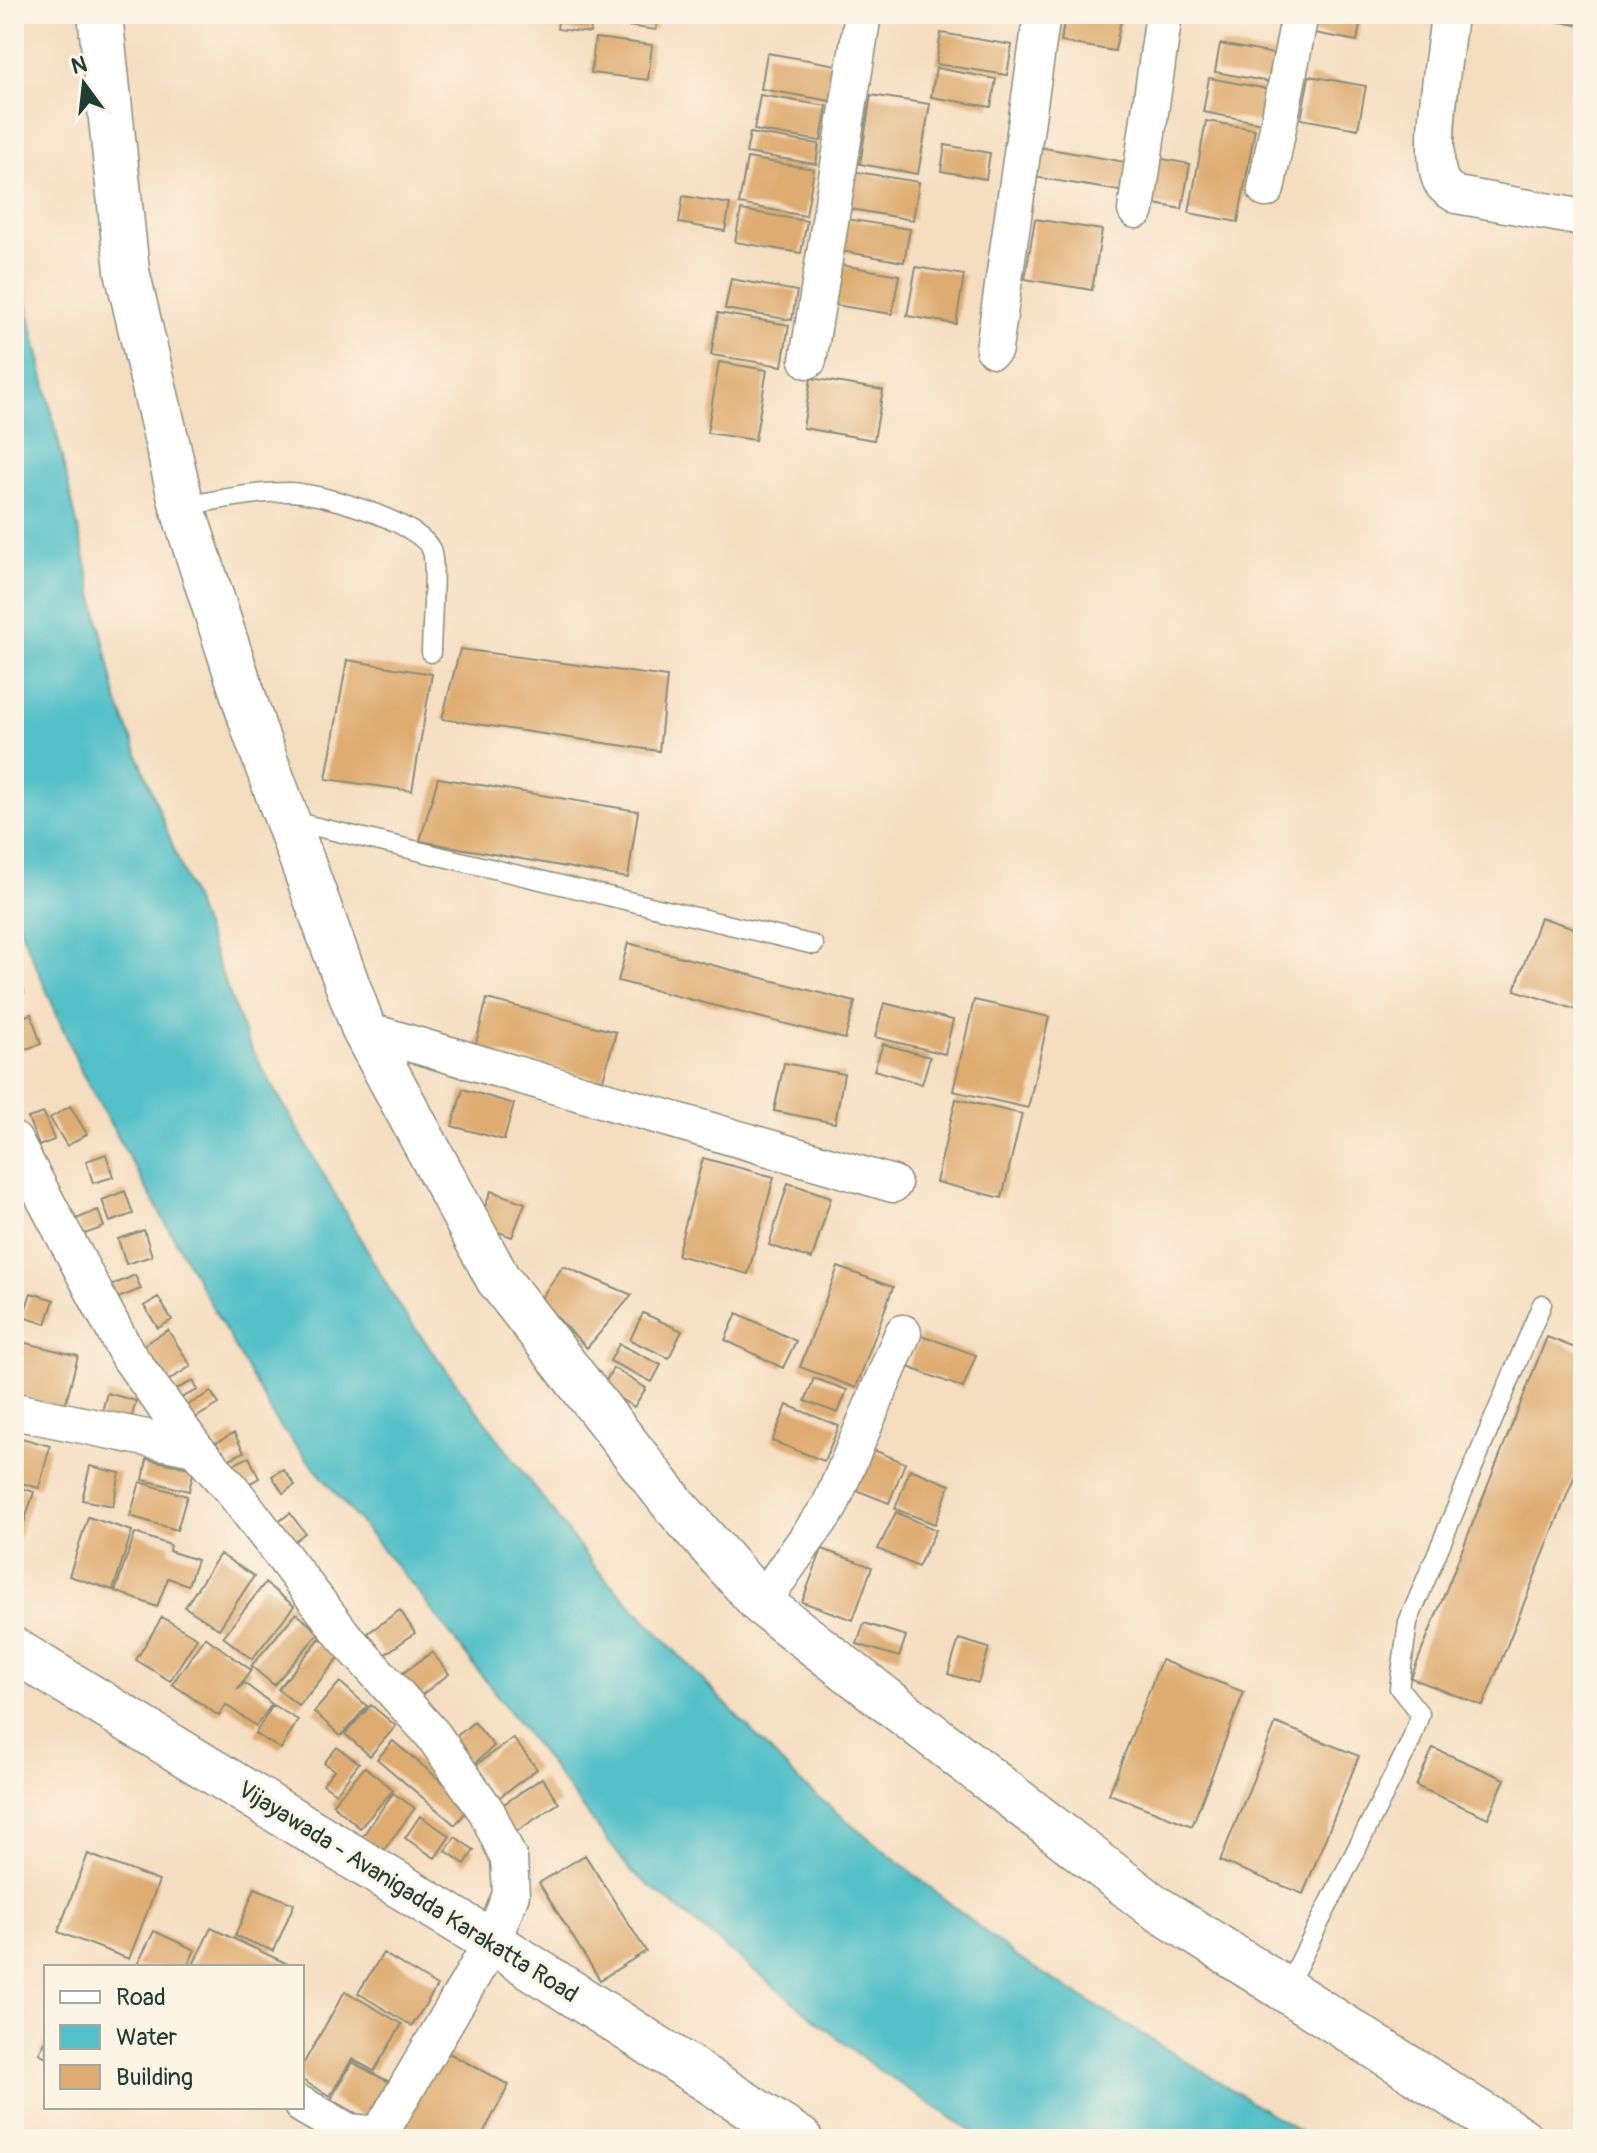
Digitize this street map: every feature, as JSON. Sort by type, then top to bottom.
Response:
[{"type":"street","points":[[100,14],[127,271],[182,506],[255,732],[364,1030],[498,1279],[675,1506],[761,1603],[1152,1905],[1521,2139]]},
{"type":"street","points":[[808,360],[863,14]]},
{"type":"street","points":[[994,349],[1042,14]]},
{"type":"street","points":[[1136,210],[1164,14]]},
{"type":"street","points":[[1266,189],[1300,14]]},
{"type":"street","points":[[1449,14],[1436,141],[1437,165],[1443,184],[1457,195],[1583,218]]},
{"type":"street","points":[[364,1030],[893,1184]]},
{"type":"street","points":[[14,1141],[127,1354],[195,1448],[343,1635],[433,1735],[487,1812],[509,1859],[511,1894],[492,1942],[379,2135],[349,2132],[304,2106]]},
{"type":"street","points":[[761,1603],[830,1506],[903,1333]]},
{"type":"street","points":[[14,1411],[195,1448]]},
{"type":"street","name":"Vijayawada - Avanigadda Karakatta Road","points":[[14,1650],[492,1942],[780,2134]]},
{"type":"lane","points":[[182,506],[271,493],[301,493],[386,518],[419,533],[433,551],[431,653]]},
{"type":"lane","points":[[288,820],[814,945]]},
{"type":"lane","points":[[1286,1989],[1411,1741],[1420,1714],[1399,1688],[1408,1622],[1542,1304]]},
{"type":"water","points":[[14,205],[26,299],[117,700],[248,1043],[400,1308],[592,1564],[803,1785],[1015,1956],[1312,2139],[984,2139],[874,2067],[631,1871],[418,1592],[277,1423],[81,1071],[14,914]]},
{"type":"building","points":[[559,14],[593,14],[590,33],[557,29]]},
{"type":"building","points":[[604,14],[658,14],[656,30],[603,23]]},
{"type":"building","points":[[1065,14],[1122,14],[1115,51],[1061,42]]},
{"type":"building","points":[[1307,14],[1362,14],[1357,41],[1304,31]]},
{"type":"building","points":[[1546,14],[1583,14],[1583,26],[1545,19]]},
{"type":"building","points":[[941,33],[1012,45],[1007,75],[936,64]]},
{"type":"building","points":[[595,38],[652,45],[648,80],[591,73]]},
{"type":"building","points":[[1220,44],[1275,54],[1270,82],[1215,72]]},
{"type":"building","points":[[767,53],[843,66],[837,102],[761,89]]},
{"type":"building","points":[[936,68],[996,79],[991,107],[931,97]]},
{"type":"building","points":[[1309,76],[1366,86],[1358,129],[1301,119]]},
{"type":"building","points":[[1209,78],[1268,89],[1262,123],[1203,112]]},
{"type":"building","points":[[760,95],[827,106],[821,141],[754,130]]},
{"type":"building","points":[[871,95],[930,104],[918,174],[860,164]]},
{"type":"building","points":[[1206,121],[1255,129],[1238,222],[1189,213]]},
{"type":"building","points":[[750,133],[819,144],[816,164],[746,153]]},
{"type":"building","points":[[945,145],[990,153],[986,179],[941,171]]},
{"type":"building","points":[[1033,146],[1131,163],[1126,192],[1028,176]]},
{"type":"building","points":[[1152,157],[1190,164],[1182,209],[1144,202]]},
{"type":"building","points":[[747,158],[814,169],[806,216],[739,204]]},
{"type":"building","points":[[851,171],[919,182],[913,220],[845,208]]},
{"type":"building","points":[[683,196],[730,204],[725,231],[679,223]]},
{"type":"building","points":[[741,210],[807,221],[801,253],[735,242]]},
{"type":"building","points":[[840,218],[910,229],[904,262],[835,250]]},
{"type":"building","points":[[1035,219],[1102,230],[1092,290],[1025,279]]},
{"type":"building","points":[[835,264],[899,275],[892,314],[828,304]]},
{"type":"building","points":[[916,267],[964,275],[956,324],[907,316]]},
{"type":"building","points":[[731,279],[797,291],[792,320],[725,309]]},
{"type":"building","points":[[718,313],[789,325],[782,366],[711,355]]},
{"type":"building","points":[[719,362],[767,370],[755,440],[707,433]]},
{"type":"building","points":[[811,378],[883,390],[874,440],[803,428]]},
{"type":"building","points":[[460,649],[667,677],[659,751],[442,719]]},
{"type":"building","points":[[347,660],[432,674],[412,791],[326,779]]},
{"type":"building","points":[[438,778],[638,811],[628,878],[420,841]]},
{"type":"building","points":[[1540,917],[1583,931],[1583,1012],[1515,990]]},
{"type":"building","points":[[628,943],[855,1002],[845,1039],[618,981]]},
{"type":"building","points":[[18,970],[24,992],[14,995],[14,972]]},
{"type":"building","points":[[487,999],[616,1032],[603,1080],[475,1047]]},
{"type":"building","points":[[974,1000],[1049,1017],[1028,1108],[953,1091]]},
{"type":"building","points":[[884,1003],[953,1020],[945,1054],[875,1037]]},
{"type":"building","points":[[31,1014],[41,1044],[14,1053],[14,1020]]},
{"type":"building","points":[[883,1044],[930,1057],[922,1084],[874,1070]]},
{"type":"building","points":[[784,1063],[844,1074],[835,1123],[774,1111]]},
{"type":"building","points":[[463,1089],[514,1104],[504,1140],[452,1126]]},
{"type":"building","points":[[956,1099],[1022,1114],[1002,1198],[936,1182]]},
{"type":"building","points":[[70,1106],[87,1134],[67,1146],[50,1118]]},
{"type":"building","points":[[44,1113],[54,1140],[39,1146],[28,1118]]},
{"type":"building","points":[[106,1154],[113,1177],[93,1183],[86,1161]]},
{"type":"building","points":[[703,1158],[774,1177],[748,1274],[677,1255]]},
{"type":"building","points":[[788,1183],[831,1197],[812,1259],[769,1245]]},
{"type":"building","points":[[125,1191],[133,1214],[110,1222],[102,1200]]},
{"type":"building","points":[[491,1191],[525,1203],[512,1237],[478,1225]]},
{"type":"building","points":[[14,1193],[24,1196],[15,1227],[14,1227]]},
{"type":"building","points":[[98,1210],[104,1227],[82,1235],[76,1219]]},
{"type":"building","points":[[144,1230],[152,1256],[126,1264],[118,1239]]},
{"type":"building","points":[[563,1266],[632,1295],[587,1348],[540,1300]]},
{"type":"building","points":[[838,1267],[893,1287],[856,1388],[800,1367]]},
{"type":"building","points":[[135,1275],[141,1289],[113,1300],[108,1287]]},
{"type":"building","points":[[31,1293],[54,1300],[46,1324],[23,1317]]},
{"type":"building","points":[[158,1297],[172,1320],[158,1328],[144,1306]]},
{"type":"building","points":[[643,1313],[682,1331],[669,1358],[630,1340]]},
{"type":"building","points":[[737,1313],[796,1341],[783,1368],[725,1340]]},
{"type":"building","points":[[168,1330],[191,1366],[166,1382],[143,1345]]},
{"type":"building","points":[[921,1335],[976,1355],[963,1388],[908,1367]]},
{"type":"building","points":[[1547,1337],[1583,1351],[1583,1455],[1483,1706],[1411,1678]]},
{"type":"building","points":[[14,1340],[78,1356],[64,1409],[14,1396]]},
{"type":"building","points":[[619,1344],[661,1365],[652,1382],[610,1361]]},
{"type":"building","points":[[613,1368],[646,1388],[634,1407],[602,1388]]},
{"type":"building","points":[[814,1378],[847,1390],[838,1413],[805,1401]]},
{"type":"building","points":[[193,1381],[198,1390],[181,1398],[176,1389]]},
{"type":"building","points":[[211,1392],[219,1404],[193,1419],[186,1406]]},
{"type":"building","points":[[107,1393],[136,1401],[129,1427],[100,1419]]},
{"type":"building","points":[[787,1405],[839,1426],[824,1461],[772,1441]]},
{"type":"building","points":[[234,1433],[244,1452],[226,1461],[216,1443]]},
{"type":"building","points":[[14,1436],[50,1446],[39,1488],[14,1481]]},
{"type":"building","points":[[869,1448],[905,1463],[889,1503],[853,1489]]},
{"type":"building","points":[[249,1457],[259,1478],[243,1487],[232,1465]]},
{"type":"building","points":[[147,1459],[194,1469],[189,1491],[143,1480]]},
{"type":"building","points":[[90,1466],[120,1473],[113,1506],[82,1500]]},
{"type":"building","points":[[283,1469],[295,1485],[283,1493],[272,1476]]},
{"type":"building","points":[[910,1469],[950,1485],[935,1524],[895,1509]]},
{"type":"building","points":[[140,1482],[187,1496],[177,1530],[130,1516]]},
{"type":"building","points":[[14,1485],[34,1492],[15,1550],[14,1550]]},
{"type":"building","points":[[896,1512],[936,1530],[918,1567],[878,1549]]},
{"type":"building","points":[[290,1513],[305,1533],[292,1543],[277,1523]]},
{"type":"building","points":[[88,1517],[132,1531],[113,1590],[69,1576]]},
{"type":"building","points":[[135,1533],[170,1545],[169,1551],[197,1560],[188,1585],[168,1578],[157,1607],[115,1591]]},
{"type":"building","points":[[822,1549],[872,1567],[853,1620],[802,1602]]},
{"type":"building","points":[[220,1554],[254,1576],[219,1629],[185,1607]]},
{"type":"building","points":[[265,1583],[294,1606],[252,1659],[223,1637]]},
{"type":"building","points":[[400,1610],[415,1633],[384,1655],[368,1633]]},
{"type":"building","points":[[296,1613],[319,1633],[274,1685],[251,1666]]},
{"type":"building","points":[[162,1617],[197,1638],[170,1681],[136,1660]]},
{"type":"building","points":[[864,1623],[906,1636],[899,1657],[857,1644]]},
{"type":"building","points":[[205,1637],[251,1670],[237,1690],[244,1683],[272,1704],[256,1726],[226,1705],[219,1716],[172,1684]]},
{"type":"building","points":[[320,1638],[341,1655],[299,1706],[278,1689]]},
{"type":"building","points":[[959,1639],[989,1648],[978,1683],[948,1674]]},
{"type":"building","points":[[432,1652],[449,1674],[416,1699],[399,1676]]},
{"type":"building","points":[[1161,1660],[1244,1692],[1192,1826],[1109,1794]]},
{"type":"building","points":[[340,1682],[367,1706],[341,1736],[314,1712]]},
{"type":"building","points":[[273,1705],[298,1720],[281,1749],[255,1734]]},
{"type":"building","points":[[371,1705],[396,1726],[370,1756],[345,1734]]},
{"type":"building","points":[[474,1722],[494,1746],[472,1766],[451,1741]]},
{"type":"building","points":[[1276,1723],[1359,1756],[1303,1894],[1220,1861]]},
{"type":"building","points":[[513,1738],[537,1769],[497,1799],[473,1767]]},
{"type":"building","points":[[393,1741],[471,1806],[455,1825],[377,1759]]},
{"type":"building","points":[[337,1747],[359,1763],[336,1793],[323,1784],[334,1770],[324,1763]]},
{"type":"building","points":[[1433,1748],[1505,1779],[1488,1818],[1416,1786]]},
{"type":"building","points":[[365,1767],[393,1790],[360,1828],[332,1804]]},
{"type":"building","points":[[542,1778],[559,1803],[511,1835],[495,1810]]},
{"type":"building","points":[[393,1793],[415,1808],[383,1851],[362,1837]]},
{"type":"building","points":[[420,1816],[450,1836],[435,1858],[405,1838]]},
{"type":"building","points":[[455,1837],[474,1850],[465,1864],[446,1851]]},
{"type":"building","points":[[88,1854],[159,1881],[129,1959],[58,1932]]},
{"type":"building","points":[[585,1855],[646,1951],[600,1980],[539,1883]]},
{"type":"building","points":[[255,1888],[294,1904],[274,1951],[235,1936]]},
{"type":"building","points":[[211,1928],[290,1965],[193,1965]]},
{"type":"building","points":[[154,1931],[195,1950],[188,1965],[137,1965]]},
{"type":"building","points":[[383,1953],[437,1986],[412,2026],[358,1993]]},
{"type":"building","points":[[345,1991],[402,2024],[374,2071],[352,2059],[330,2096],[304,2081],[304,2063]]},
{"type":"building","points":[[443,2050],[509,2085],[480,2139],[396,2139]]},
{"type":"building","points":[[352,2062],[389,2082],[368,2120],[331,2099]]}]
